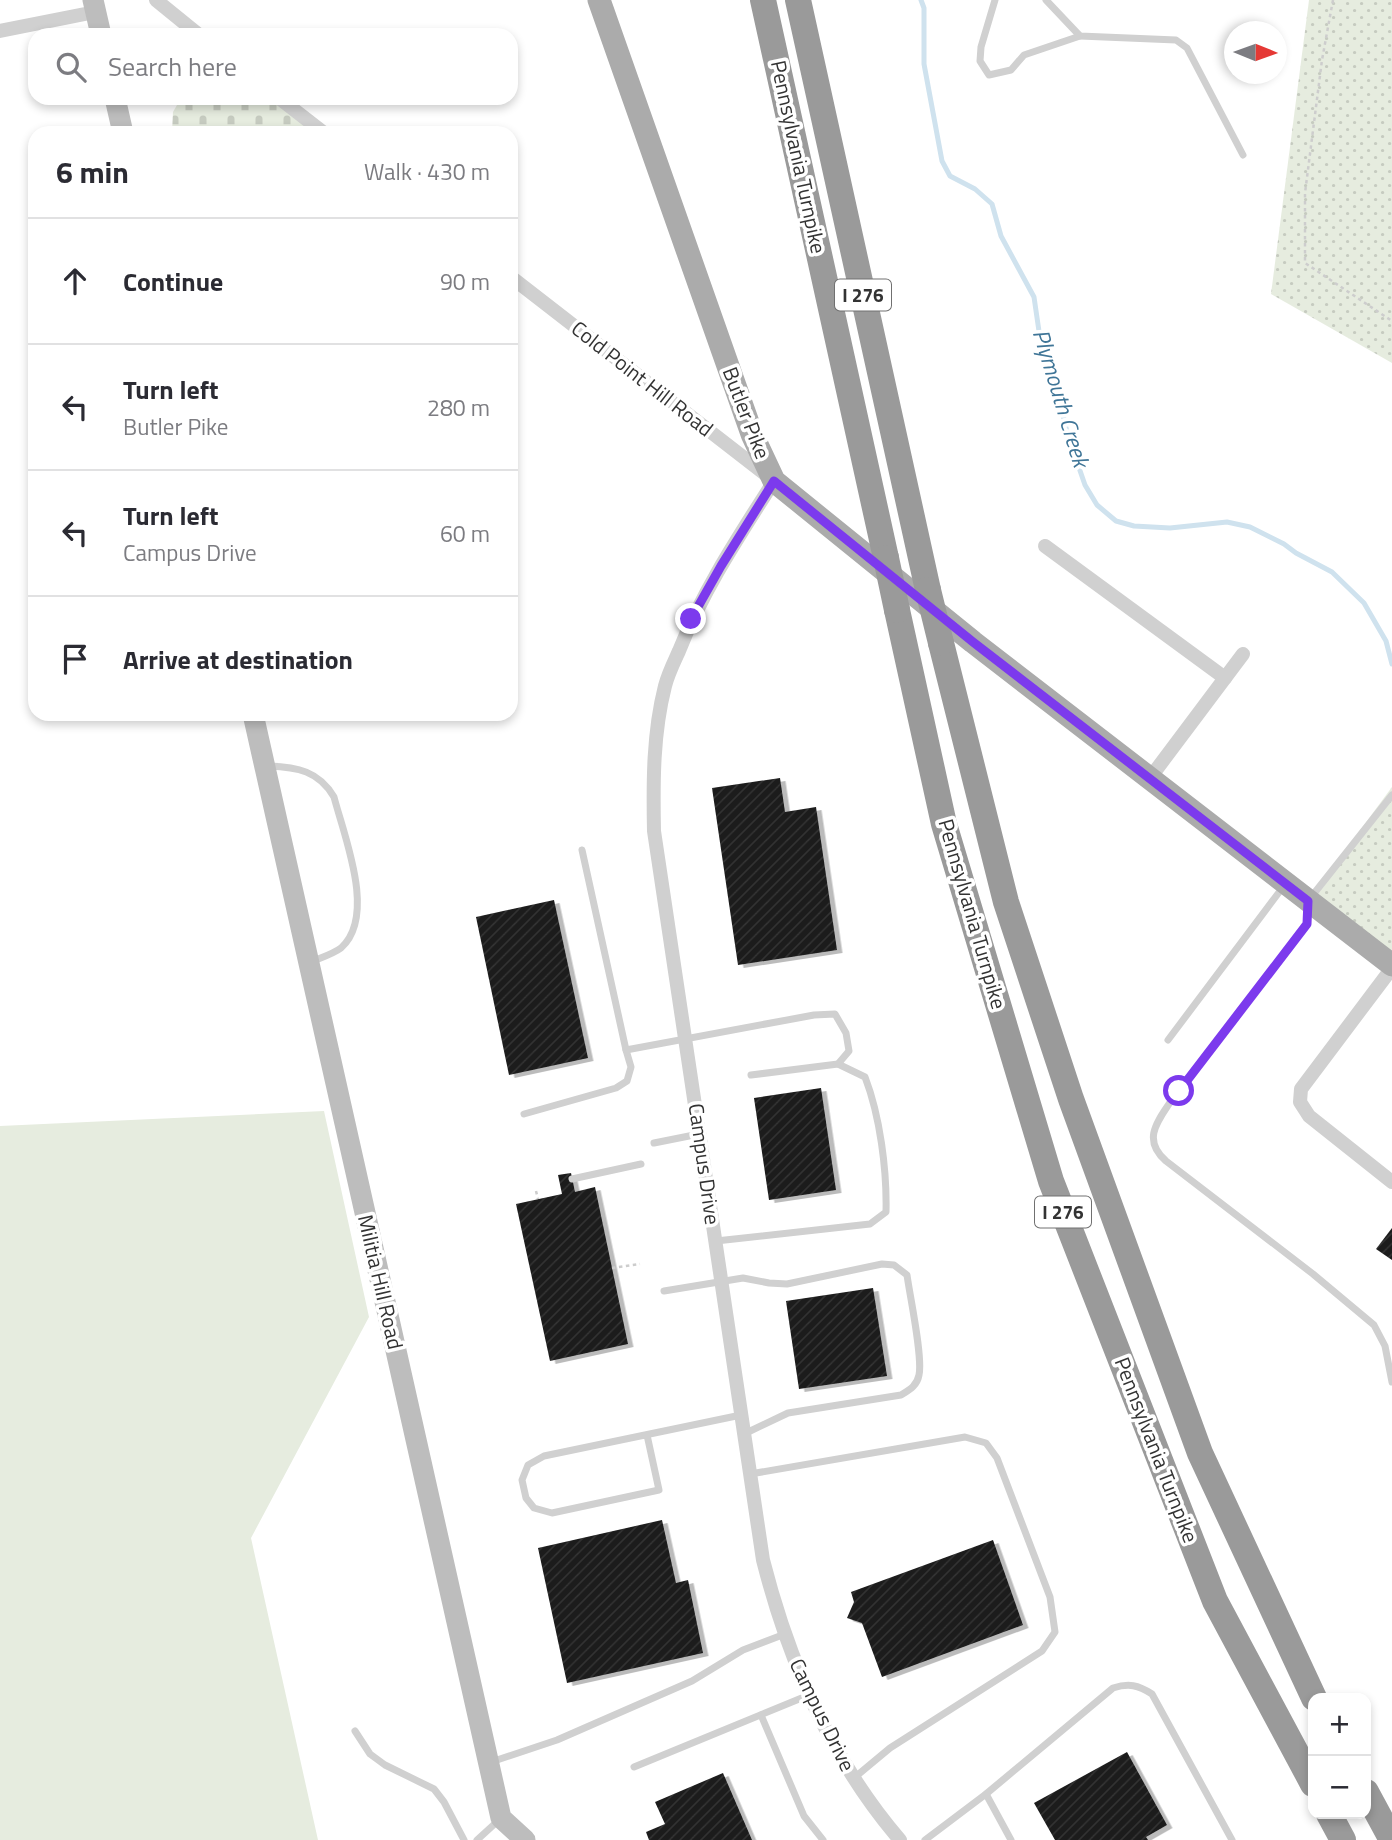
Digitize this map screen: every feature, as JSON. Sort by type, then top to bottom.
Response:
[{"type":"highway","name":"Pennsylvania Turnpike","points":[[763,0],[944,824],[1051,1181],[1215,1601],[1308,1775]]},
{"type":"highway","name":"Pennsylvania Turnpike","points":[[798,0],[928,590],[1006,902],[1071,1099],[1200,1453],[1312,1693]]},
{"type":"highway","points":[[1371,1801],[1392,1840]]},
{"type":"highway","points":[[1332,1819],[1343,1840]]},
{"type":"main road","name":"Butler Pike","points":[[600,0],[752,434],[774,481],[973,642],[1392,967]]},
{"type":"street","points":[[156,0],[190,28]]},
{"type":"street","points":[[0,31],[94,6],[99,28]]},
{"type":"street","points":[[116,105],[121,126]]},
{"type":"street","points":[[288,105],[315,126]]},
{"type":"street","name":"Cold Point Hill Road","points":[[518,282],[774,481]]},
{"type":"street","name":"Campus Drive","points":[[774,481],[691,619],[665,684],[656,744],[654,831],[763,1560],[785,1634],[832,1744],[853,1779],[900,1840]]},
{"type":"street","points":[[1045,546],[1225,678]]},
{"type":"street","points":[[1150,778],[1243,654]]},
{"type":"street","name":"Militia Hill Road","points":[[255,721],[501,1818]]},
{"type":"street","points":[[1392,967],[1301,1090],[1300,1102],[1321,1128],[1392,1182]]},
{"type":"street","points":[[501,1818],[525,1840]]},
{"type":"lane","points":[[995,0],[981,47],[980,61],[989,75],[1011,70],[1024,55],[1080,36],[1175,40],[1187,48],[1243,155]]},
{"type":"lane","points":[[1046,0],[1080,36]]},
{"type":"lane","points":[[264,765],[305,770],[327,786],[334,797],[357,882],[358,912],[349,938],[340,949],[309,963]]},
{"type":"lane","points":[[1392,795],[1308,901],[1307,924],[1157,1120],[1154,1130],[1154,1147],[1166,1161],[1313,1274],[1374,1325],[1385,1346],[1392,1382]]},
{"type":"lane","points":[[524,1114],[616,1088],[627,1081],[631,1068],[582,850]]},
{"type":"lane","points":[[1168,1040],[1285,883]]},
{"type":"lane","points":[[626,1050],[814,1015],[835,1014],[846,1033],[849,1051],[838,1063]]},
{"type":"lane","points":[[716,1241],[870,1224],[886,1212],[874,1100],[865,1077],[838,1063],[751,1075]]},
{"type":"lane","points":[[654,1143],[700,1134]]},
{"type":"lane","points":[[572,1180],[641,1164]]},
{"type":"lane","points":[[664,1291],[744,1278],[788,1284],[882,1264],[894,1265],[907,1275],[919,1358],[919,1375],[913,1388],[901,1395],[788,1413],[744,1434]]},
{"type":"lane","points":[[647,1435],[659,1490],[552,1513],[534,1508],[526,1498],[522,1480],[528,1465],[544,1456],[741,1415]]},
{"type":"lane","points":[[750,1474],[965,1437],[986,1443],[997,1458],[1050,1597],[1055,1632],[1042,1651],[890,1748],[853,1779]]},
{"type":"lane","points":[[488,1763],[556,1740],[692,1681],[743,1650],[785,1634]]},
{"type":"lane","points":[[925,1840],[986,1794],[1113,1688],[1126,1684],[1140,1686],[1152,1694],[1232,1840]]},
{"type":"lane","points":[[634,1767],[810,1695]]},
{"type":"lane","points":[[761,1715],[804,1816],[823,1840]]},
{"type":"lane","points":[[355,1731],[370,1754],[384,1765],[434,1789],[464,1840]]},
{"type":"lane","points":[[986,1794],[1011,1840]]},
{"type":"lane","points":[[477,1840],[501,1818]]},
{"type":"path","points":[[1333,0],[1322,60],[1305,193],[1305,262],[1392,321]]},
{"type":"path","points":[[536,1191],[538,1199]]},
{"type":"path","points":[[612,1268],[640,1264]]},
{"type":"green space","points":[[1309,0],[1392,0],[1392,363],[1271,294]]},
{"type":"green space","points":[[177,105],[289,105],[316,126],[172,126],[173,112]]},
{"type":"green space","points":[[1392,787],[1392,965],[1308,901]]},
{"type":"green space","points":[[324,1111],[369,1317],[251,1538],[318,1840],[0,1840],[0,1126]]},
{"type":"building","points":[[780,778],[785,812],[816,807],[837,950],[738,965],[712,788]]},
{"type":"building","points":[[554,900],[588,1058],[509,1075],[476,917]]},
{"type":"building","points":[[821,1088],[836,1190],[769,1200],[754,1098]]},
{"type":"building","points":[[571,1173],[575,1192],[595,1187],[628,1344],[550,1361],[516,1204],[562,1194],[558,1175]]},
{"type":"building","points":[[1392,1228],[1392,1260],[1376,1249]]},
{"type":"building","points":[[873,1288],[887,1376],[799,1389],[786,1301]]},
{"type":"building","points":[[662,1520],[676,1583],[688,1580],[703,1653],[567,1683],[538,1548]]},
{"type":"building","points":[[993,1540],[1023,1625],[882,1677],[862,1623],[847,1618],[854,1602],[851,1592]]},
{"type":"building","points":[[1127,1752],[1167,1825],[1146,1837],[1148,1840],[1055,1840],[1034,1803]]},
{"type":"building","points":[[723,1773],[752,1840],[649,1840],[646,1832],[665,1824],[655,1802]]},
{"type":"waterway","name":"Plymouth Creek","points":[[921,0],[924,8],[924,64],[942,161],[950,176],[975,189],[992,204],[1001,236],[1034,297],[1041,345],[1056,369],[1057,390],[1068,436],[1085,485],[1097,505],[1116,521],[1134,526],[1170,528],[1227,522],[1250,527],[1284,544],[1332,572],[1364,603],[1386,641],[1392,664]]},
{"type":"route","points":[[691,619],[774,481],[973,642],[1308,901],[1307,924],[1179,1091]]}]
